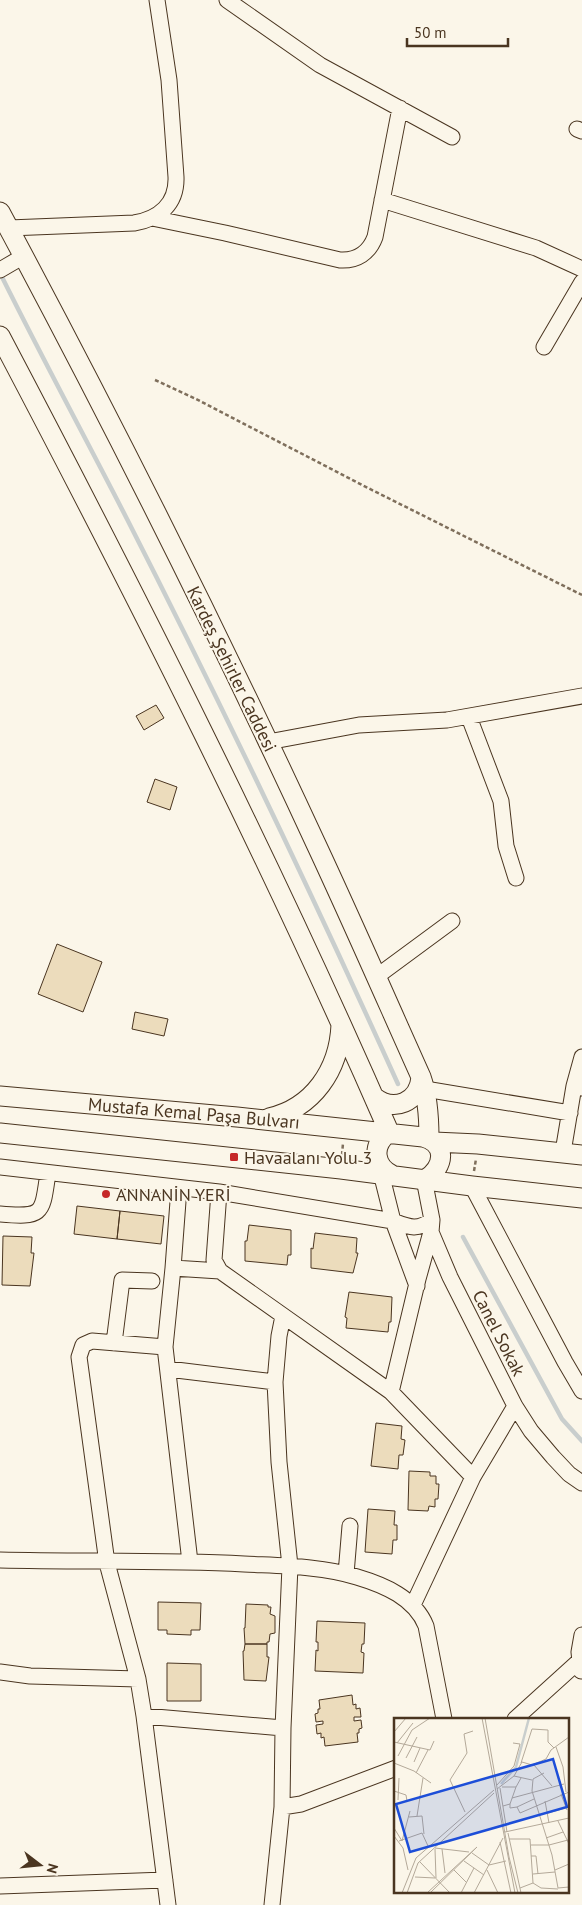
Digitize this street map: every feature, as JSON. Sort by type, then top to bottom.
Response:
[{"type":"main road","name":"Kardeş Şehirler Caddesi","points":[[4,220],[131,464],[268,742],[423,1083],[431,1140]]},
{"type":"main road","points":[[0,336],[112,549],[253,836],[341,1024],[389,1134]]},
{"type":"main road","points":[[265,1119],[287,1113],[315,1093],[322,1084],[337,1055],[341,1024]]},
{"type":"main road","points":[[374,1097],[385,1104],[404,1103],[410,1100],[423,1083]]},
{"type":"main road","name":"Mustafa Kemal Paşa Bulvarı","points":[[0,1096],[265,1119],[389,1134]]},
{"type":"main road","points":[[0,1133],[386,1174],[582,1198]]},
{"type":"main road","points":[[386,1174],[379,1165],[376,1154],[380,1142],[389,1134],[431,1140],[582,1154]]},
{"type":"main road","points":[[425,1179],[435,1172],[440,1163],[440,1152],[431,1140]]},
{"type":"street","points":[[4,220],[134,223],[152,218],[170,204],[176,184],[169,80],[158,0]]},
{"type":"street","points":[[228,0],[320,65],[452,137]]},
{"type":"street","points":[[152,218],[347,261],[361,256],[373,243],[400,108]]},
{"type":"street","points":[[382,200],[536,248],[582,269]]},
{"type":"street","points":[[0,270],[24,256]]},
{"type":"street","points":[[544,347],[582,282]]},
{"type":"street","points":[[268,742],[359,725],[418,722],[469,716],[582,696]]},
{"type":"street","points":[[469,716],[501,801],[506,846],[516,878]]},
{"type":"street","points":[[376,977],[452,921]]},
{"type":"street","points":[[563,1152],[570,1113],[578,1087],[582,1057]]},
{"type":"street","points":[[423,1083],[570,1113]]},
{"type":"street","points":[[0,1167],[219,1192],[393,1221],[408,1227],[431,1226],[392,1392]]},
{"type":"street","points":[[0,1214],[26,1216],[37,1211],[43,1202],[48,1173]]},
{"type":"street","points":[[386,1174],[393,1221],[417,1282]]},
{"type":"street","name":"Canel Sokak","points":[[425,1179],[431,1226],[450,1277],[515,1406],[543,1446],[569,1474],[582,1483]]},
{"type":"street","points":[[472,1186],[582,1391]]},
{"type":"street","points":[[178,1188],[173,1268],[165,1347],[190,1562]]},
{"type":"street","points":[[219,1192],[214,1260],[220,1271],[392,1392],[474,1477]]},
{"type":"street","points":[[173,1268],[220,1271]]},
{"type":"street","points":[[417,1282],[427,1272],[437,1271],[450,1277]]},
{"type":"street","points":[[114,1343],[122,1280],[152,1281]]},
{"type":"street","points":[[272,1905],[282,1807],[283,1728],[290,1566],[279,1462],[275,1382],[279,1336],[283,1316]]},
{"type":"street","points":[[165,1347],[92,1341],[83,1344],[78,1356],[108,1563],[138,1679],[168,1905]]},
{"type":"street","points":[[168,1369],[275,1382]]},
{"type":"street","points":[[413,1605],[474,1477],[515,1406]]},
{"type":"street","points":[[346,1574],[350,1526]]},
{"type":"street","points":[[0,1560],[108,1563],[190,1562],[290,1566],[346,1574],[388,1590],[413,1605],[419,1611],[426,1626],[444,1718]]},
{"type":"street","points":[[516,1718],[580,1666],[582,1635]]},
{"type":"street","points":[[0,1672],[30,1676],[138,1679]]},
{"type":"street","points":[[144,1716],[283,1728]]},
{"type":"street","points":[[282,1807],[301,1804],[394,1769]]},
{"type":"street","points":[[0,1886],[165,1880]]},
{"type":"path","points":[[156,380],[582,595]]},
{"type":"path","points":[[341,1169],[345,1128]]},
{"type":"path","points":[[472,1186],[478,1144]]},
{"type":"building","points":[[156,705],[164,718],[144,730],[136,716]]},
{"type":"building","points":[[155,779],[177,787],[170,810],[147,802]]},
{"type":"building","points":[[57,944],[102,962],[83,1012],[38,994]]},
{"type":"building","points":[[135,1012],[168,1019],[164,1036],[132,1029]]},
{"type":"building","points":[[77,1206],[120,1211],[117,1239],[74,1234]]},
{"type":"building","points":[[120,1211],[164,1216],[161,1244],[117,1239]]},
{"type":"building","points":[[249,1225],[291,1230],[291,1255],[288,1255],[287,1265],[245,1261],[245,1241],[247,1241]]},
{"type":"building","points":[[315,1233],[357,1238],[356,1253],[358,1253],[353,1273],[311,1268],[311,1248],[313,1249]]},
{"type":"building","points":[[3,1236],[32,1237],[31,1253],[34,1253],[30,1286],[2,1285]]},
{"type":"building","points":[[349,1292],[392,1297],[391,1322],[389,1322],[388,1332],[346,1328],[347,1318],[345,1317]]},
{"type":"building","points":[[376,1423],[402,1426],[401,1439],[405,1440],[403,1455],[399,1455],[398,1469],[371,1466]]},
{"type":"building","points":[[409,1471],[430,1472],[430,1476],[436,1476],[436,1484],[439,1484],[438,1499],[435,1499],[435,1507],[429,1506],[428,1511],[408,1510]]},
{"type":"building","points":[[368,1509],[395,1511],[394,1525],[397,1525],[397,1540],[393,1540],[392,1554],[365,1552]]},
{"type":"building","points":[[158,1602],[201,1603],[200,1630],[191,1630],[191,1635],[167,1634],[167,1630],[158,1630]]},
{"type":"building","points":[[246,1604],[268,1605],[268,1607],[271,1607],[270,1614],[275,1616],[275,1633],[270,1634],[267,1644],[245,1644]]},
{"type":"building","points":[[317,1621],[365,1623],[364,1644],[362,1644],[361,1652],[364,1653],[363,1673],[315,1671],[316,1650],[318,1651],[318,1642],[316,1642]]},
{"type":"building","points":[[245,1644],[267,1644],[267,1657],[269,1657],[266,1681],[244,1680],[243,1651]]},
{"type":"building","points":[[167,1663],[201,1664],[201,1701],[167,1701]]},
{"type":"building","points":[[352,1695],[353,1705],[356,1704],[356,1709],[360,1708],[361,1717],[354,1717],[354,1721],[361,1720],[362,1728],[357,1733],[358,1742],[325,1746],[324,1737],[321,1738],[321,1733],[317,1734],[316,1725],[323,1724],[323,1721],[316,1722],[315,1714],[320,1709],[319,1700]]},
{"type":"waterway","points":[[0,273],[127,519],[232,729],[398,1084]]},
{"type":"waterway","points":[[463,1237],[562,1419],[582,1441]]},
{"type":"place","name":"Havaalanı Yolu 3","points":[[234,1157]]},
{"type":"place","name":"ANNANİN YERİ","points":[[106,1194]]}]
